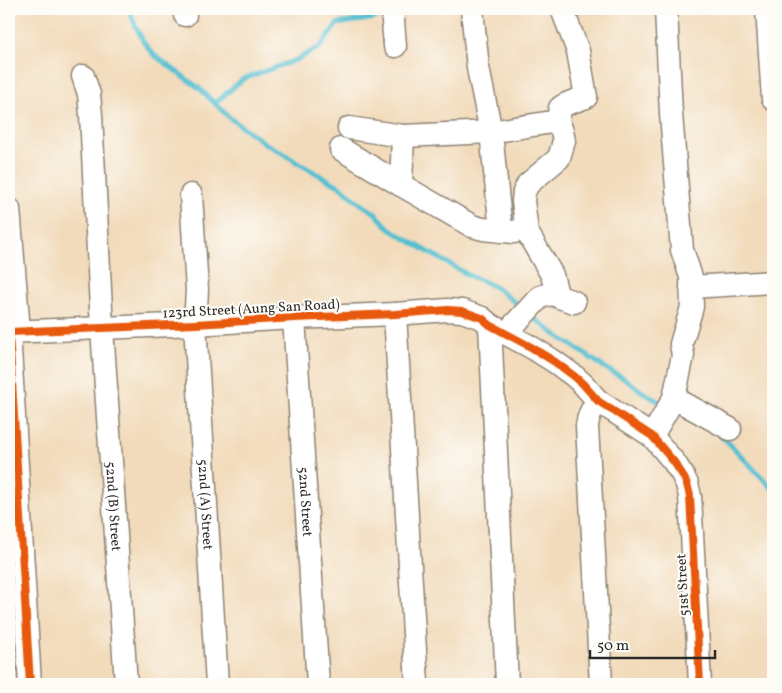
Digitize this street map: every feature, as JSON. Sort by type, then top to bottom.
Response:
[{"type":"street","points":[[392,9],[395,46]]},
{"type":"street","points":[[472,9],[478,68],[491,132],[501,231]]},
{"type":"street","points":[[508,684],[503,329],[557,298],[552,275],[527,232],[523,201],[524,192],[528,184],[559,158],[564,141],[558,121],[560,108],[586,97],[578,51],[562,9]]},
{"type":"street","points":[[655,432],[672,401],[683,355],[681,344],[692,307],[691,277],[682,250],[671,114],[666,9]]},
{"type":"street","points":[[767,9],[773,99]]},
{"type":"street","name":"52nd (B) Street","points":[[83,76],[91,116],[102,328],[126,684]]},
{"type":"street","points":[[349,128],[403,136],[491,132],[558,121]]},
{"type":"street","points":[[401,185],[403,136]]},
{"type":"street","points":[[341,149],[472,226],[483,230],[527,232]]},
{"type":"street","name":"52nd (A) Street","points":[[191,195],[197,290],[195,324],[217,684]]},
{"type":"street","points":[[9,209],[30,684]]},
{"type":"street","points":[[691,287],[773,282]]},
{"type":"street","name":"123rd Street (Aung San Road)","points":[[14,332],[462,310],[503,329],[574,376],[598,401],[655,432],[687,484]]},
{"type":"street","points":[[394,314],[417,684]]},
{"type":"street","name":"52nd Street","points":[[294,318],[318,684]]},
{"type":"street","points":[[598,401],[588,416],[587,426],[601,684]]},
{"type":"street","points":[[672,401],[730,429]]},
{"type":"street","name":"51st Street","points":[[687,484],[690,496],[700,684]]},
{"type":"waterway","points":[[129,9],[144,43],[154,55],[199,88],[230,118],[266,144],[341,187],[375,213],[390,229],[470,276],[498,289],[523,309]]},
{"type":"waterway","points":[[215,103],[243,79],[296,60],[320,47],[337,24],[375,18],[365,9]]},
{"type":"waterway","points":[[531,316],[607,369],[663,404]]},
{"type":"waterway","points":[[721,437],[773,489]]},
{"type":"cycle path","points":[[30,684],[9,332],[448,310],[462,311],[482,318],[490,325],[555,362],[583,384],[598,401],[652,436],[674,462],[687,484],[690,496],[700,684]]}]
